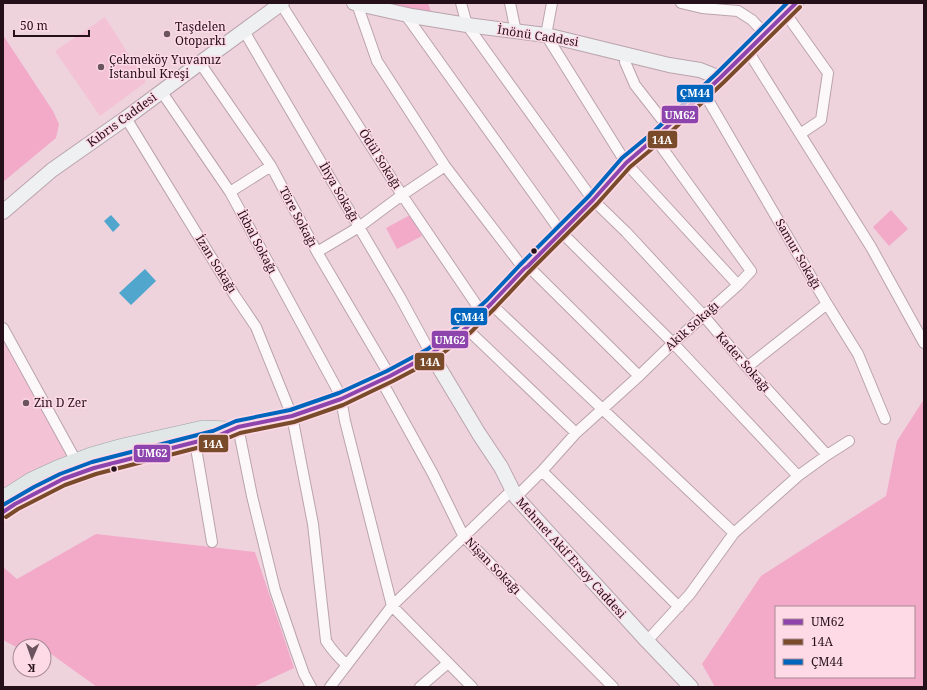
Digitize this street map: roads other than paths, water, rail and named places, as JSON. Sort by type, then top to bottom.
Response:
[{"type":"main road","points":[[3,512],[44,488],[94,468],[215,437],[234,429],[292,416],[340,399],[386,378],[431,354],[466,328],[593,200],[626,163],[720,78],[796,3]]},
{"type":"main road","points":[[3,498],[31,480],[91,455],[123,446],[203,428],[234,429]]},
{"type":"street","name":"Kıbrıs Caddesi","points":[[3,212],[52,170],[126,118],[282,3]]},
{"type":"street","name":"Ödül Sokağı","points":[[282,3],[402,195],[486,308],[603,409],[734,533]]},
{"type":"street","points":[[355,3],[377,61],[445,166],[526,268],[639,376]]},
{"type":"street","name":"İnönü Caddesi","points":[[355,3],[467,25],[546,35],[669,65],[700,70],[720,78]]},
{"type":"street","points":[[461,3],[467,25]]},
{"type":"street","points":[[510,3],[516,32]]},
{"type":"street","points":[[552,3],[546,35],[626,163],[738,285]]},
{"type":"street","points":[[681,3],[702,8],[738,11],[752,20],[765,34]]},
{"type":"street","points":[[405,14],[561,232],[673,342],[798,476]]},
{"type":"street","points":[[786,14],[828,73],[821,120],[800,134]]},
{"type":"street","name":"Kader Sokağı","points":[[467,25],[593,200],[626,232],[703,316],[827,456]]},
{"type":"street","name":"İhya Sokağı","points":[[244,31],[360,227],[431,354]]},
{"type":"street","points":[[748,51],[871,247],[924,343]]},
{"type":"street","points":[[626,54],[625,62],[635,85],[667,126]]},
{"type":"street","name":"Töre Sokağı","points":[[200,63],[271,166],[386,378]]},
{"type":"street","name":"İkbal Sokağı","points":[[161,92],[230,192],[337,389],[392,606]]},
{"type":"street","name":"Samur Sokağı","points":[[704,93],[827,304],[858,354],[885,419]]},
{"type":"street","name":"İzan Sokağı","points":[[126,118],[256,328],[292,416],[313,524],[326,641],[347,665]]},
{"type":"street","name":"Akik Sokağı","points":[[330,687],[392,606],[464,537],[542,471],[576,433],[639,376],[673,342],[738,285],[751,271],[655,138]]},
{"type":"street","points":[[230,192],[271,166]]},
{"type":"street","points":[[317,252],[360,227],[402,195],[445,166]]},
{"type":"street","points":[[747,367],[827,304]]},
{"type":"street","points":[[3,328],[76,461]]},
{"type":"street","points":[[466,328],[576,433]]},
{"type":"street","name":"Mehmet Akif Ersoy Caddesi","points":[[431,354],[479,434],[501,467],[514,494],[689,686]]},
{"type":"street","name":"Nişan Sokağı","points":[[386,378],[464,537],[613,687]]},
{"type":"street","points":[[234,429],[275,590],[304,674],[311,687]]},
{"type":"street","points":[[195,442],[212,542]]},
{"type":"street","points":[[647,641],[690,594],[734,533],[798,476],[849,442]]},
{"type":"street","points":[[542,471],[679,606]]},
{"type":"street","points":[[392,606],[472,687]]},
{"type":"street","points":[[420,687],[448,663]]},
{"type":"water","points":[[111,215],[120,225],[113,232],[104,221]]},
{"type":"water","points":[[145,269],[156,281],[131,305],[119,293]]},
{"type":"place","name":"Taşdelen Otoparkı","points":[[167,34]]},
{"type":"place","name":"Çekmeköy Yuvamız İstanbul Kreşi","points":[[101,67]]},
{"type":"place","name":"Zin D Zer","points":[[26,403]]}]
